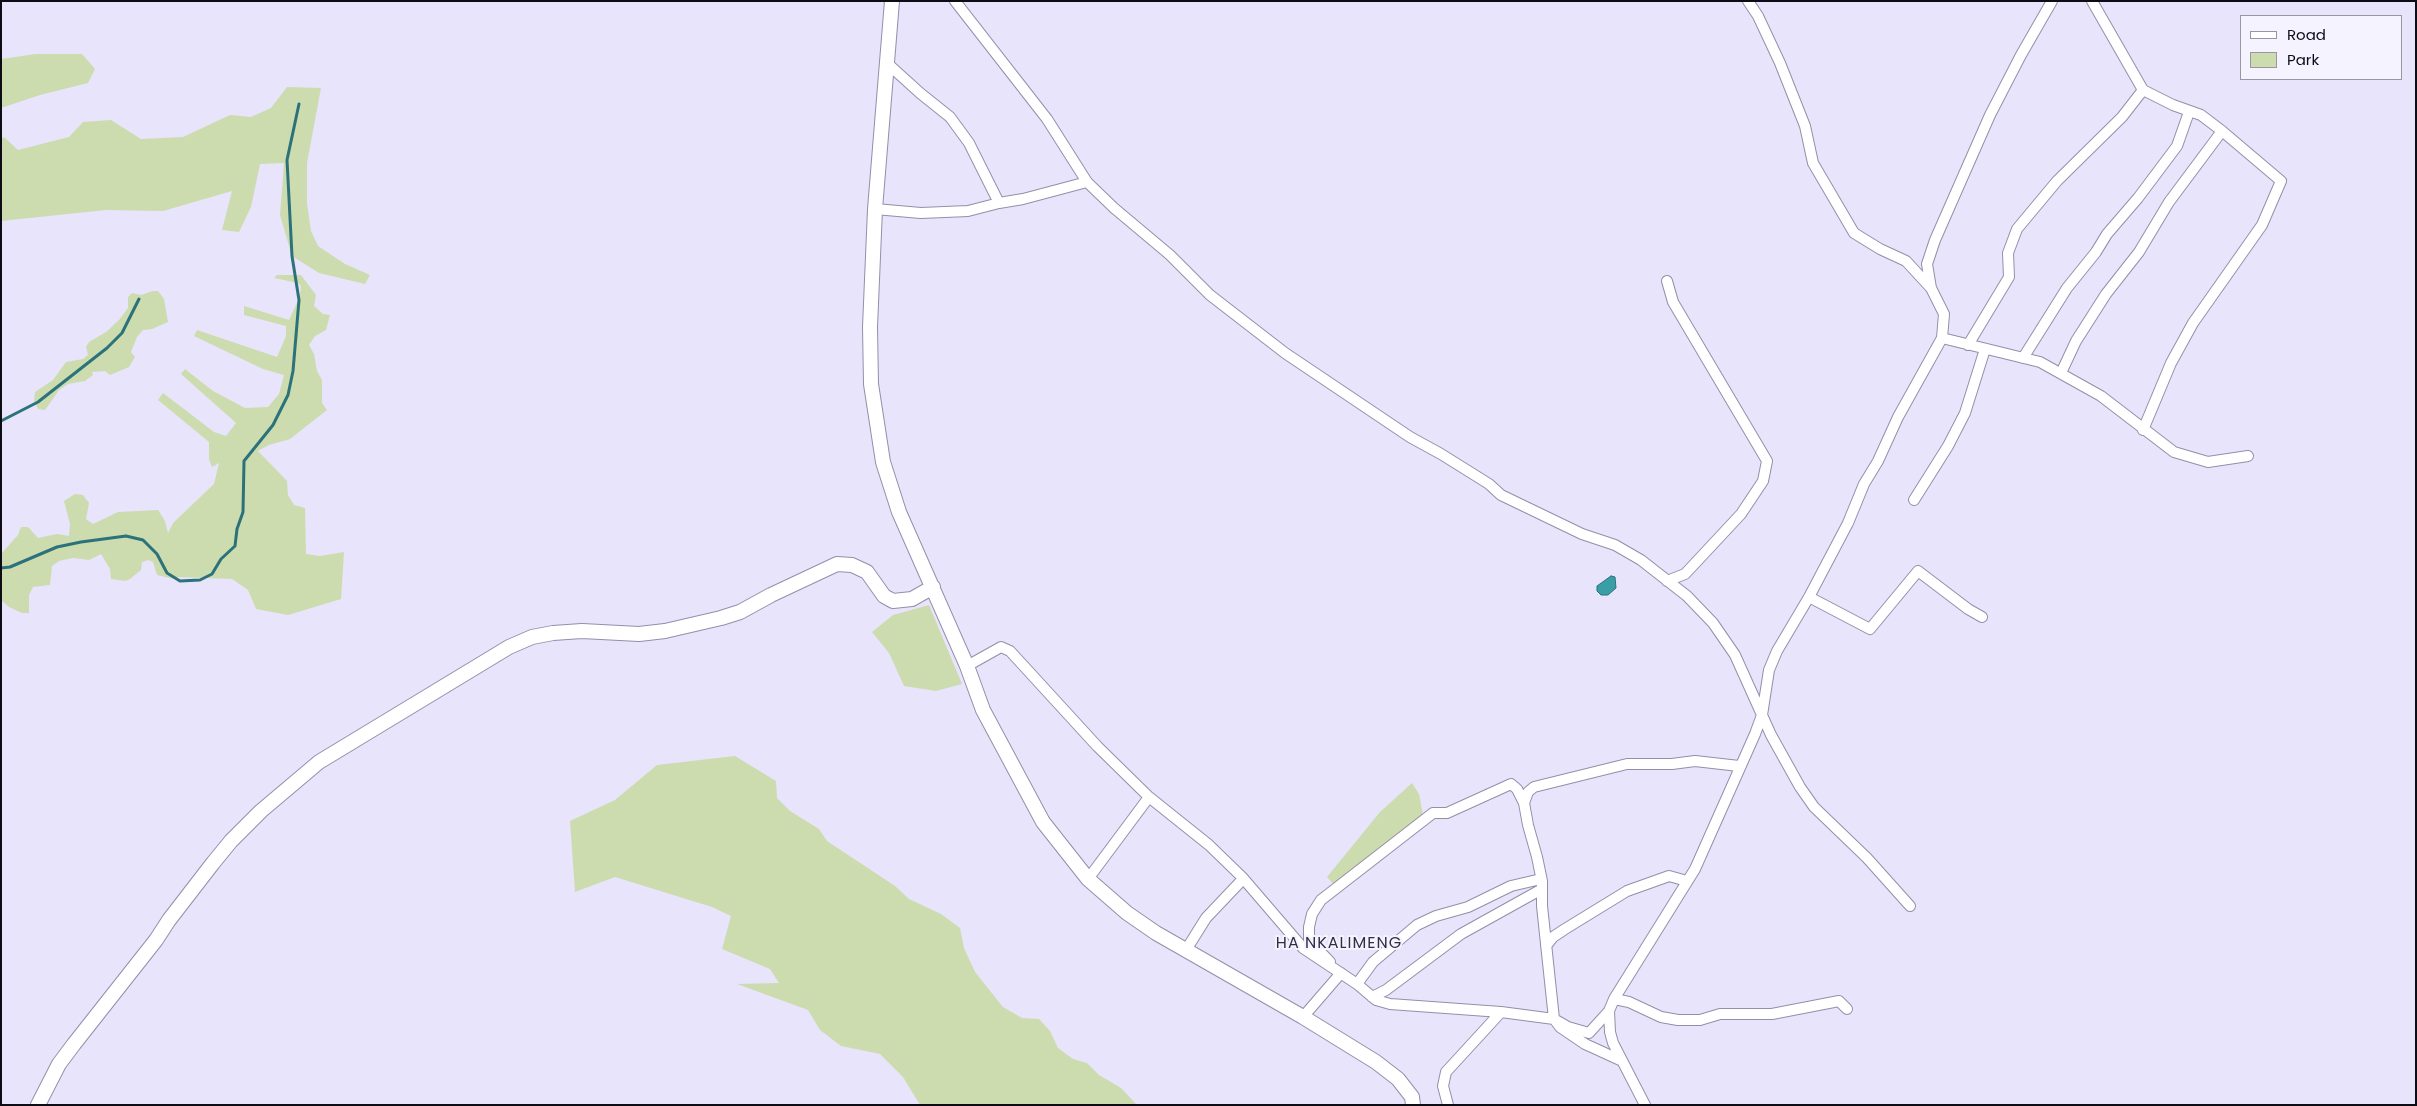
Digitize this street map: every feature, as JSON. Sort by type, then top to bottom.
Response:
[{"type":"main road","points":[[892,1],[888,64],[879,140],[870,327],[871,384],[875,419],[883,462],[899,512],[968,666],[983,710],[1043,822],[1088,879],[1127,913],[1376,1062],[1398,1079],[1412,1097],[1413,1105]]},
{"type":"main road","points":[[38,1105],[59,1064],[74,1044],[219,856],[261,811],[319,762],[509,647],[532,637],[553,634],[582,631],[639,634],[721,618],[740,612],[837,564],[852,565],[867,572],[884,596],[893,601],[912,599],[933,587]]},
{"type":"street","points":[[955,1],[1047,119],[1086,182],[1170,255],[1210,295],[1285,353],[1364,408],[1489,484],[1502,495],[1582,534],[1615,545],[1641,560],[1687,596],[1713,623],[1735,655],[1762,715],[1800,787],[1814,807],[1867,858],[1910,906]]},
{"type":"street","points":[[968,666],[1001,647],[1010,651],[1097,746],[1149,797],[1209,845],[1243,879],[1303,948],[1357,984],[1372,997],[1390,1004],[1501,1012],[1554,1019],[1568,1027],[1589,1033],[1609,1011],[1614,999],[1695,869],[1762,715],[1770,670],[1778,651],[1810,596],[1848,523],[1864,484],[1878,461],[1898,417],[1942,338],[1944,314],[1931,288],[1906,261],[1880,249],[1854,233],[1813,163],[1805,126],[1780,63],[1758,16],[1748,1]]},
{"type":"street","points":[[1931,288],[1927,264],[1935,240],[1990,115],[2052,1]]},
{"type":"street","points":[[2092,1],[2143,90],[2188,112],[2201,115],[2281,181],[2262,225],[2244,248],[2188,331],[2171,363],[2143,430]]},
{"type":"street","points":[[888,64],[950,117],[969,143],[1000,203]]},
{"type":"street","points":[[1968,344],[2010,277],[2008,253],[2017,229],[2058,181],[2122,117],[2143,90]]},
{"type":"street","points":[[2023,358],[2067,288],[2177,146],[2188,112]]},
{"type":"street","points":[[2061,373],[2076,341],[2106,294],[2139,252],[2170,202],[2222,131]]},
{"type":"street","points":[[875,209],[921,213],[968,211],[1000,203],[1023,200],[1086,182]]},
{"type":"street","points":[[1667,281],[1672,302],[1767,461],[1763,481],[1741,514],[1685,574],[1667,581]]},
{"type":"street","points":[[1942,338],[2040,362],[2101,396],[2174,452],[2208,462],[2248,456]]},
{"type":"street","points":[[1914,500],[1948,446],[1965,413],[1984,349]]},
{"type":"street","points":[[1810,596],[1870,629],[1918,571],[1968,609],[1982,617]]},
{"type":"street","points":[[1524,803],[1528,792],[1534,787],[1627,764],[1672,764],[1695,761],[1739,766]]},
{"type":"street","points":[[1338,972],[1309,940],[1308,927],[1312,914],[1321,900],[1433,813],[1447,813],[1511,784],[1517,789],[1524,803],[1542,884],[1546,946],[1554,1019],[1560,1027],[1585,1044],[1620,1060]]},
{"type":"street","points":[[1088,879],[1149,797]]},
{"type":"street","points":[[1546,946],[1565,929],[1627,891],[1669,876],[1687,881]]},
{"type":"street","points":[[1186,950],[1206,918],[1243,879]]},
{"type":"street","points":[[1357,984],[1373,962],[1417,925],[1436,916],[1468,907],[1512,886],[1542,884]]},
{"type":"street","points":[[1372,997],[1386,990],[1461,934],[1542,884]]},
{"type":"street","points":[[1303,1017],[1338,972]]},
{"type":"street","points":[[1614,999],[1628,1002],[1661,1017],[1678,1020],[1700,1020],[1720,1014],[1772,1014],[1839,1001],[1847,1009]]},
{"type":"street","points":[[1609,1011],[1610,1032],[1620,1060],[1642,1097],[1644,1105]]},
{"type":"street","points":[[1448,1105],[1443,1086],[1446,1072],[1501,1012]]},
{"type":"green space","points":[[36,54],[82,54],[95,69],[88,83],[40,95],[1,108],[1,59]]},
{"type":"green space","points":[[287,87],[321,88],[307,163],[307,203],[311,231],[318,246],[345,264],[370,275],[365,284],[319,273],[292,256],[280,215],[284,163],[260,164],[251,207],[239,232],[222,230],[232,191],[163,211],[106,210],[1,221],[1,139],[4,137],[18,150],[69,137],[83,122],[111,120],[141,139],[183,137],[230,115],[251,117],[271,108]]},
{"type":"green space","points":[[277,275],[301,275],[316,295],[314,306],[323,314],[330,315],[326,330],[315,336],[309,345],[314,354],[317,371],[322,380],[322,403],[327,410],[290,439],[269,445],[258,451],[287,481],[288,495],[294,505],[305,508],[306,554],[320,556],[344,552],[341,599],[288,615],[256,609],[248,590],[232,579],[178,577],[174,579],[157,575],[153,562],[148,560],[142,562],[141,570],[130,579],[125,581],[111,579],[110,569],[101,554],[89,560],[73,558],[59,561],[52,566],[50,585],[33,587],[29,595],[29,613],[22,613],[9,607],[1,600],[1,554],[18,535],[21,527],[28,527],[38,538],[57,534],[69,536],[70,524],[64,501],[75,494],[83,495],[89,503],[86,519],[93,524],[118,512],[158,510],[165,521],[168,533],[173,523],[214,484],[219,463],[212,467],[209,459],[209,442],[158,400],[163,393],[214,432],[226,436],[236,423],[181,374],[185,369],[213,391],[245,408],[268,407],[279,394],[284,375],[263,369],[194,336],[197,330],[277,357],[286,336],[286,326],[244,315],[244,306],[289,320],[300,296],[301,286],[298,283],[274,278]]},
{"type":"green space","points":[[158,291],[164,299],[168,322],[152,329],[143,330],[137,337],[131,352],[135,357],[129,367],[110,375],[105,371],[92,372],[93,375],[85,381],[68,384],[59,390],[45,410],[38,409],[34,401],[35,392],[53,380],[66,362],[83,359],[88,355],[86,347],[89,342],[106,332],[119,320],[128,308],[128,297],[132,293],[141,295]]},
{"type":"green space","points":[[929,605],[962,684],[936,691],[904,686],[889,653],[872,632],[893,615]]},
{"type":"green space","points":[[735,756],[776,781],[777,798],[790,811],[819,829],[827,841],[895,886],[909,899],[941,914],[960,928],[964,948],[975,972],[1003,1007],[1022,1018],[1039,1019],[1050,1031],[1058,1048],[1073,1059],[1087,1063],[1099,1075],[1121,1088],[1137,1105],[920,1105],[903,1077],[880,1054],[841,1046],[820,1030],[808,1010],[737,984],[779,983],[770,969],[722,949],[731,916],[712,907],[615,877],[575,892],[570,821],[615,800],[657,765]]},
{"type":"green space","points":[[1412,783],[1419,794],[1423,815],[1335,886],[1327,877],[1380,812]]},
{"type":"shaded area","points":[[1611,576],[1615,577],[1616,588],[1608,595],[1601,595],[1597,591],[1597,586]]},
{"type":"waterway","points":[[1,568],[10,567],[57,547],[126,536],[143,540],[157,554],[167,573],[180,581],[200,580],[212,574],[221,559],[235,546],[237,529],[243,512],[244,461],[273,425],[288,395],[293,371],[299,300],[292,256],[287,160],[299,104]]},
{"type":"waterway","points":[[1,421],[38,402],[107,348],[122,333],[139,299]]},
{"type":"district","name":"HA NKALIMENG","points":[[1339,944]]}]
